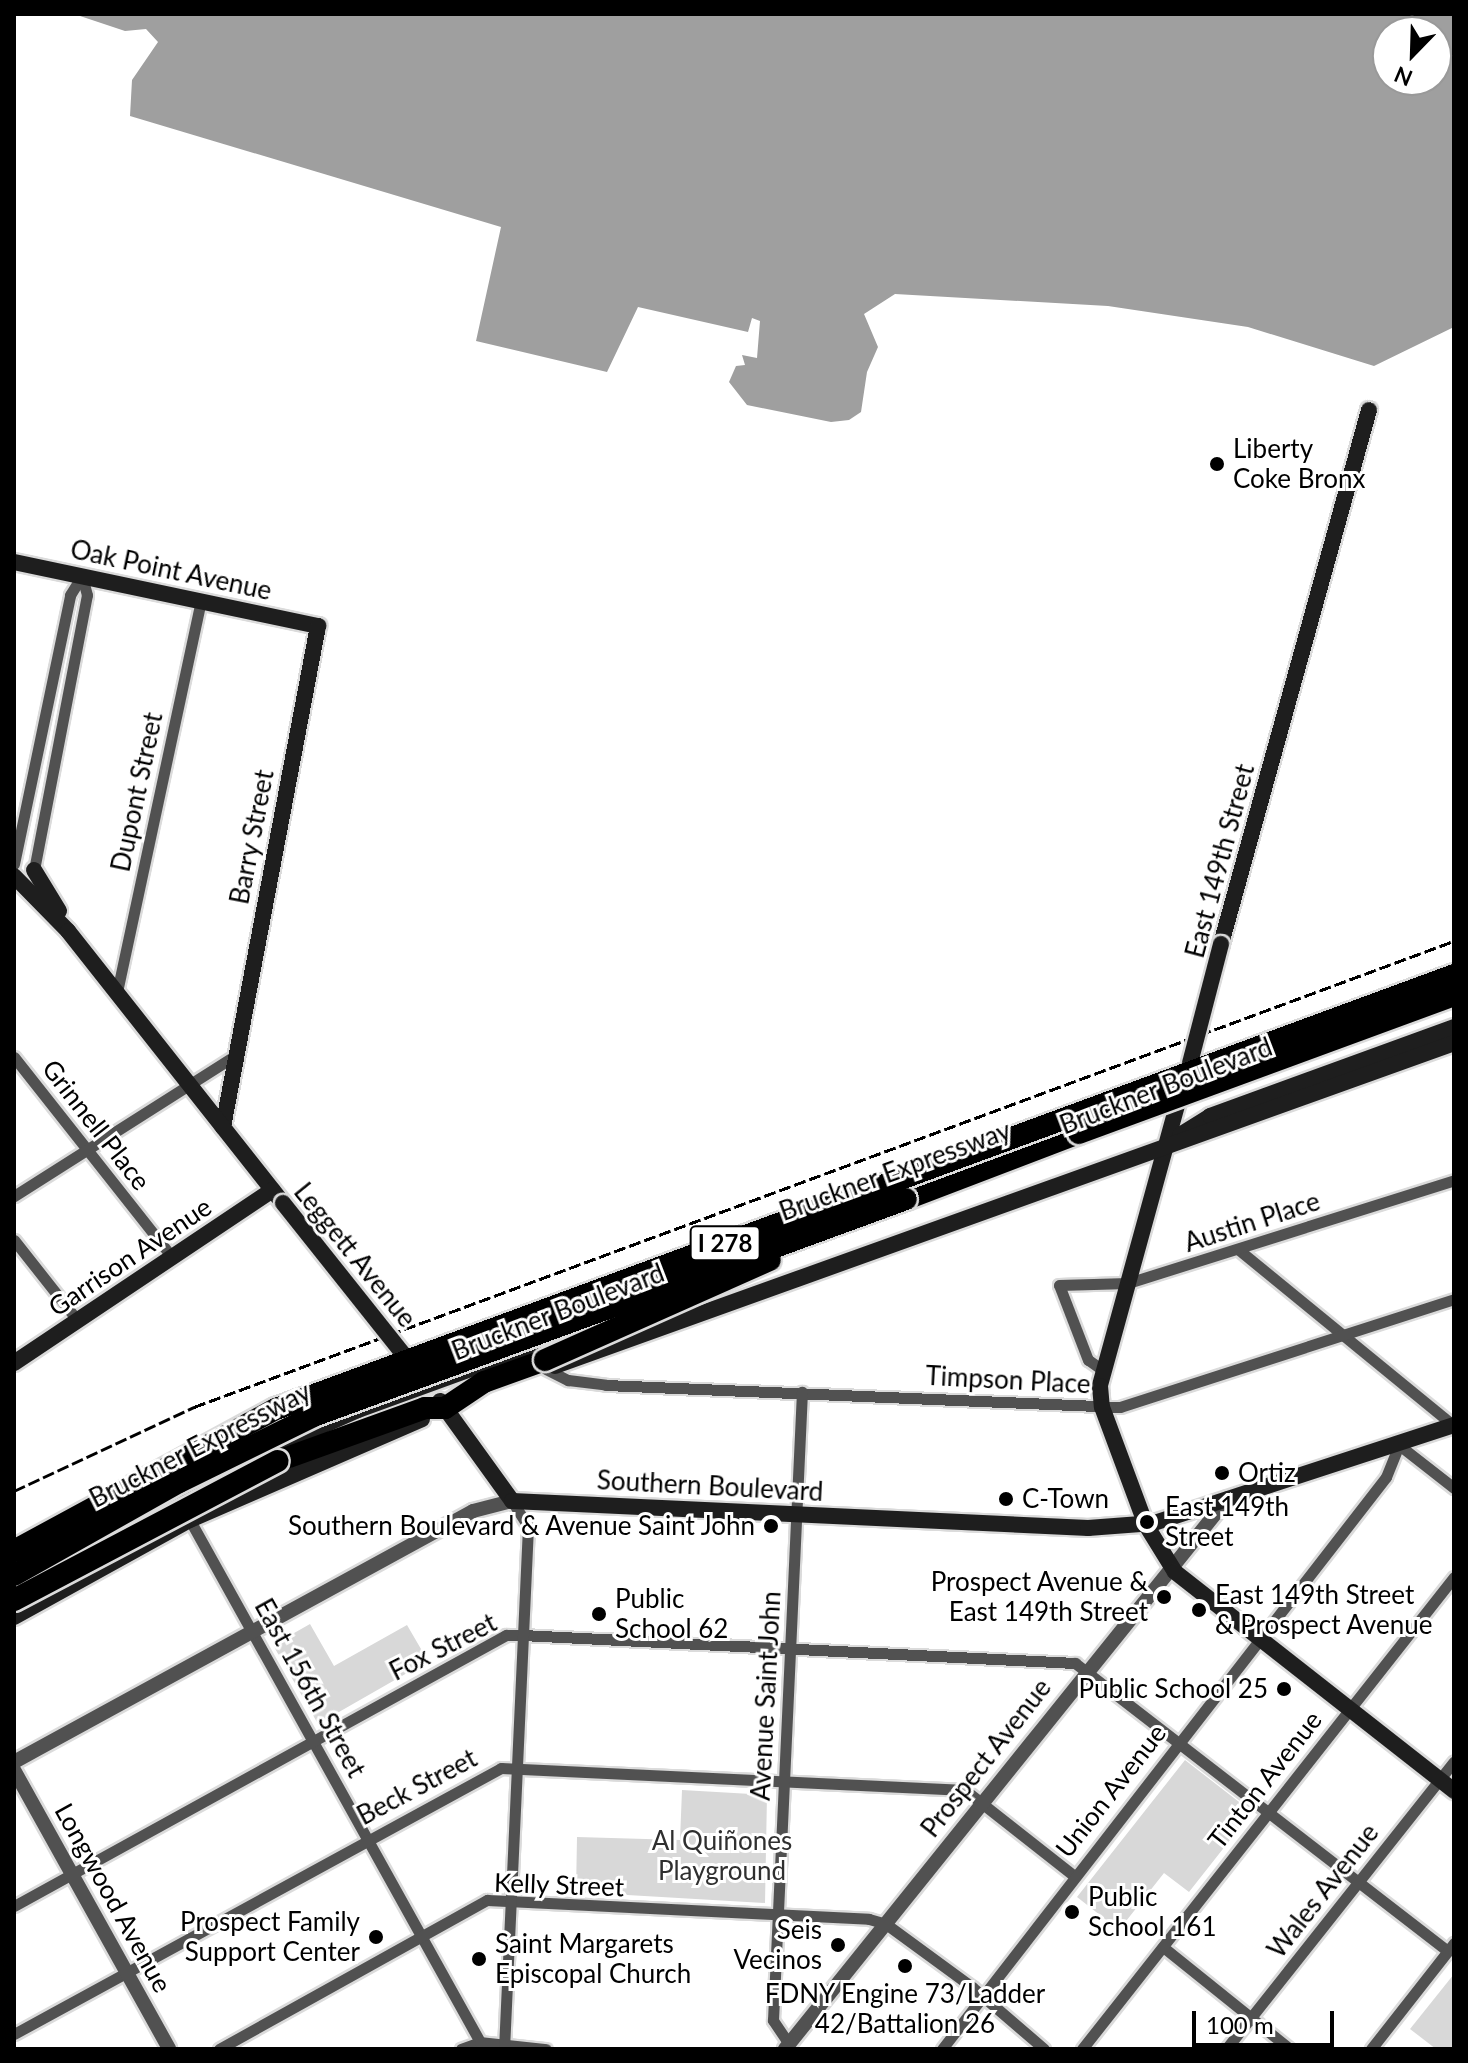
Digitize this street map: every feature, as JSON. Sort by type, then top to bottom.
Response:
[{"type":"highway","name":"Bruckner Expressway","points":[[14,1551],[276,1409],[1454,975]]},
{"type":"highway","name":"Bruckner Expressway","points":[[14,1575],[192,1475],[316,1415],[1454,995]]},
{"type":"highway","points":[[14,1600],[278,1461],[425,1408],[445,1408],[484,1382],[546,1364],[906,1199]]},
{"type":"main road","name":"East 149th Street","points":[[1369,410],[1104,1371],[1102,1407],[1146,1525],[1170,1568],[1454,1791]]},
{"type":"main road","name":"Oak Point Avenue","points":[[14,562],[318,626]]},
{"type":"main road","name":"Barry Street","points":[[223,1127],[233,1057],[318,626]]},
{"type":"main road","points":[[34,870],[68,931]]},
{"type":"main road","name":"Leggett Avenue","points":[[14,876],[68,931],[117,992],[430,1387],[512,1501]]},
{"type":"main road","name":"Bruckner Boulevard","points":[[14,1562],[165,1477],[409,1361],[1182,1089],[1454,986]]},
{"type":"main road","name":"Bruckner Boulevard","points":[[14,1588],[177,1498],[358,1410],[430,1387],[1454,1005]]},
{"type":"main road","name":"Bruckner Boulevard","points":[[1165,1144],[1210,1116],[1454,1027]]},
{"type":"main road","name":"Bruckner Boulevard","points":[[546,1364],[1165,1144],[1261,1116],[1454,1043]]},
{"type":"main road","name":"Garrison Avenue","points":[[14,1363],[173,1258],[278,1196]]},
{"type":"main road","points":[[14,1617],[190,1520],[445,1408]]},
{"type":"main road","name":"Southern Boulevard","points":[[512,1501],[1088,1528],[1146,1525],[1453,1425]]},
{"type":"street","points":[[14,864],[70,595],[82,576]]},
{"type":"street","points":[[34,870],[87,595],[82,576]]},
{"type":"street","name":"Dupont Street","points":[[117,992],[201,601]]},
{"type":"street","name":"Grinnell Place","points":[[14,1057],[173,1258]]},
{"type":"street","points":[[14,1196],[233,1057]]},
{"type":"street","name":"Austin Place","points":[[1104,1371],[1088,1360],[1059,1285],[1128,1283],[1454,1180]]},
{"type":"street","points":[[14,1240],[78,1321]]},
{"type":"street","points":[[1239,1250],[1453,1425]]},
{"type":"street","name":"Timpson Place","points":[[546,1364],[568,1380],[606,1385],[1120,1407],[1454,1299]]},
{"type":"street","name":"Avenue Saint John","points":[[787,2046],[773,2020],[802,1392]]},
{"type":"street","points":[[1399,1445],[1454,1488]]},
{"type":"street","name":"Union Avenue","points":[[942,2049],[1073,1875],[1386,1477],[1399,1445]]},
{"type":"street","name":"East 156th Street","points":[[165,1477],[482,2045]]},
{"type":"street","name":"Prospect Avenue","points":[[787,2046],[1087,1669],[1228,1498]]},
{"type":"street","name":"Southern Boulevard","points":[[14,1762],[473,1511],[512,1501]]},
{"type":"street","name":"Leggett Avenue","points":[[504,2046],[528,1519],[512,1501]]},
{"type":"street","name":"Tinton Avenue","points":[[1082,2049],[1454,1577]]},
{"type":"street","name":"Fox Street","points":[[14,1906],[506,1635],[1070,1662],[1087,1669]]},
{"type":"street","points":[[1087,1669],[1359,1881],[1451,1947],[1371,2049]]},
{"type":"street","name":"Wales Avenue","points":[[1226,2049],[1454,1761]]},
{"type":"street","name":"Beck Street","points":[[14,2034],[501,1768],[965,1790],[1073,1875]]},
{"type":"street","name":"Longwood Avenue","points":[[14,1770],[169,2049]]},
{"type":"street","name":"Kelly Street","points":[[219,2049],[487,1900],[778,1915],[886,1924]]},
{"type":"street","points":[[886,1924],[1044,2049]]},
{"type":"street","points":[[1163,1947],[1290,2049]]},
{"type":"street","points":[[461,2049],[482,2045],[546,2049]]},
{"type":"green space","points":[[310,1624],[334,1666],[407,1625],[428,1661],[318,1724],[273,1645]]},
{"type":"green space","points":[[1185,1760],[1252,1812],[1189,1892],[1164,1873],[1119,1930],[1077,1897]]},
{"type":"green space","name":"Al Quiñones Playground","points":[[682,1790],[767,1795],[765,1903],[576,1892],[577,1837],[680,1840]]},
{"type":"green space","points":[[1454,1974],[1454,2049],[1436,2049],[1410,2029]]},
{"type":"shaded area","points":[[74,14],[1454,14],[1454,327],[1374,366],[1248,327],[1108,306],[895,294],[864,314],[878,347],[867,372],[861,412],[849,420],[831,422],[747,405],[729,382],[736,366],[745,365],[742,355],[757,358],[760,321],[752,318],[748,332],[638,307],[607,372],[476,341],[501,227],[130,116],[132,80],[158,42],[146,29],[125,31]]},
{"type":"railway","points":[[14,1491],[194,1407],[1454,941]]},
{"type":"place","name":"Liberty Coke Bronx","points":[[1217,464]]},
{"type":"place","name":"Ortiz","points":[[1222,1473]]},
{"type":"place","name":"C-Town","points":[[1006,1499]]},
{"type":"place","name":"East 149th Street","points":[[1147,1522]]},
{"type":"place","name":"Southern Boulevard & Avenue Saint John","points":[[771,1526]]},
{"type":"place","name":"Prospect Avenue & East 149th Street","points":[[1164,1597]]},
{"type":"place","name":"East 149th Street & Prospect Avenue","points":[[1199,1610]]},
{"type":"place","name":"Public School 62","points":[[599,1614]]},
{"type":"place","name":"Public School 25","points":[[1284,1689]]},
{"type":"place","name":"Public School 161","points":[[1072,1912]]},
{"type":"place","name":"Prospect Family Support Center","points":[[376,1937]]},
{"type":"place","name":"Seis Vecinos","points":[[838,1945]]},
{"type":"place","name":"Saint Margarets Episcopal Church","points":[[479,1959]]},
{"type":"place","name":"FDNY Engine 73/Ladder 42/Battalion 26","points":[[905,1966]]}]
